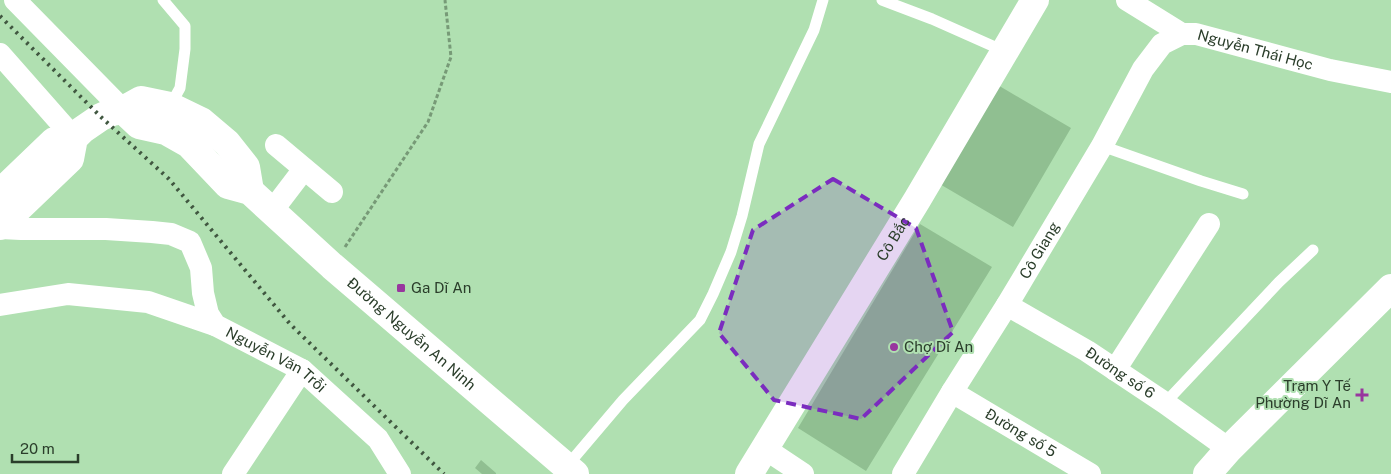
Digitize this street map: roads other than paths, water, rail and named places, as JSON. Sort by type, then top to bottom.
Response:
[{"type":"main road","name":"Cô Bắc","points":[[748,474],[917,200],[1035,0]]},
{"type":"main road","points":[[0,193],[54,141],[74,138],[91,122],[112,112],[123,110],[141,100],[170,106],[201,121],[227,143],[246,167],[250,191]]},
{"type":"main road","name":"Đường Nguyễn An Ninh","points":[[123,110],[139,125],[166,131],[190,144],[228,185],[250,191],[332,266],[571,470]]},
{"type":"main road","points":[[0,227],[70,160],[74,138]]},
{"type":"main road","points":[[1207,474],[1230,449],[1390,293]]},
{"type":"street","points":[[15,0],[123,110]]},
{"type":"street","name":"Nguyễn Thái Học","points":[[1128,0],[1182,34],[1196,34],[1330,70],[1391,82]]},
{"type":"street","name":"Cô Giang","points":[[903,474],[1102,146],[1143,69],[1162,44],[1182,34]]},
{"type":"street","points":[[3,67],[74,138]]},
{"type":"street","points":[[276,146],[332,192]]},
{"type":"street","points":[[272,211],[304,169]]},
{"type":"street","points":[[1115,370],[1209,224]]},
{"type":"street","name":"Nguyễn Văn Trỗi","points":[[0,227],[152,232],[171,234],[190,242],[201,268],[203,293],[208,314],[215,325],[302,370],[378,439],[400,474]]},
{"type":"street","points":[[0,304],[68,294],[140,301],[215,325]]},
{"type":"street","name":"Đường số 6","points":[[1007,305],[1087,351],[1230,449]]},
{"type":"street","points":[[233,474],[302,370]]},
{"type":"street","name":"Đường số 5","points":[[952,392],[1090,474]]},
{"type":"street","points":[[764,448],[803,474]]},
{"type":"lane","points":[[162,0],[185,26],[185,49],[180,88],[170,106]]},
{"type":"lane","points":[[571,470],[624,400],[700,320],[730,252],[742,216],[759,144],[814,30],[823,0]]},
{"type":"lane","points":[[882,0],[932,19],[1004,51]]},
{"type":"lane","points":[[1102,146],[1243,194]]},
{"type":"lane","points":[[1165,403],[1279,282],[1313,250]]},
{"type":"railway","points":[[0,16],[101,117],[169,179],[290,324],[444,474]]},
{"type":"place","name":"Ga Dĩ An","points":[[401,288]]},
{"type":"place","name":"Chợ Dĩ An","points":[[894,347]]},
{"type":"place","name":"Trạm Y Tế Phường Dĩ An","points":[[1362,395]]}]
